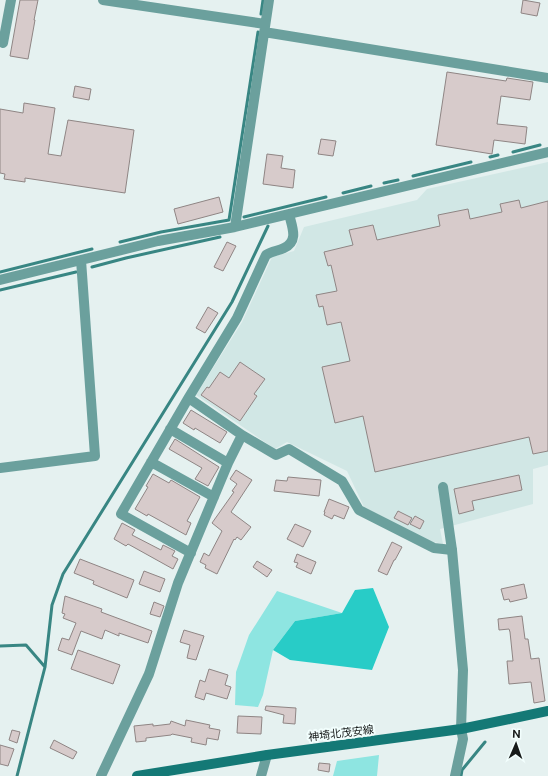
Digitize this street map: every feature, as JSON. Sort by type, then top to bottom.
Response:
[{"type":"main road","name":"神埼北茂安線","points":[[137,776],[267,755],[461,729],[548,711]]},
{"type":"street","points":[[3,44],[11,0]]},
{"type":"street","points":[[103,0],[548,78]]},
{"type":"street","points":[[235,227],[269,0]]},
{"type":"street","points":[[0,280],[158,241],[235,227],[548,152]]},
{"type":"street","points":[[191,553],[121,514],[237,318],[266,255],[270,252],[285,247],[293,239],[294,235],[289,214]]},
{"type":"street","points":[[0,468],[95,456],[81,260]]},
{"type":"street","points":[[189,397],[242,435],[276,455],[289,449],[342,481],[359,510],[434,548],[452,550]]},
{"type":"street","points":[[170,429],[228,463]]},
{"type":"street","points":[[101,776],[149,674],[178,583],[228,463],[242,435]]},
{"type":"street","points":[[151,462],[214,496]]},
{"type":"street","points":[[442,487],[452,550],[463,670],[461,729],[463,739],[455,776]]},
{"type":"street","points":[[261,776],[267,755]]},
{"type":"shaded area","points":[[548,162],[548,465],[533,469],[533,504],[440,529],[443,544],[429,541],[364,507],[347,471],[287,442],[275,449],[196,395],[242,322],[272,257],[294,251],[304,227],[417,200],[427,189]]},
{"type":"shaded area","points":[[373,588],[389,627],[372,670],[290,660],[273,650],[295,621],[342,613],[355,590]]},
{"type":"shaded area","points":[[277,591],[342,613],[295,621],[273,650],[263,695],[258,707],[235,705],[236,672],[249,635]]},
{"type":"shaded area","points":[[379,755],[377,776],[333,776],[337,761]]},
{"type":"building","points":[[20,0],[38,0],[28,59],[10,56]]},
{"type":"building","points":[[523,0],[540,3],[537,16],[521,13]]},
{"type":"building","points":[[447,72],[506,81],[507,78],[533,82],[530,100],[501,96],[497,124],[527,127],[525,144],[494,140],[492,154],[436,145]]},
{"type":"building","points":[[75,86],[91,89],[89,100],[73,97]]},
{"type":"building","points":[[24,103],[55,108],[48,154],[61,156],[68,120],[134,130],[125,193],[25,178],[25,182],[4,179],[5,174],[0,173],[0,109],[23,113]]},
{"type":"building","points":[[321,139],[336,141],[333,156],[318,154]]},
{"type":"building","points":[[267,154],[283,156],[281,168],[295,170],[293,188],[263,184]]},
{"type":"building","points":[[219,197],[223,212],[178,224],[174,209]]},
{"type":"building","points":[[519,200],[521,208],[548,201],[548,451],[533,454],[529,437],[375,472],[363,416],[335,423],[322,367],[350,361],[341,322],[327,325],[323,306],[319,307],[316,295],[337,291],[331,265],[328,266],[324,252],[353,245],[349,230],[373,225],[377,240],[440,226],[438,215],[468,209],[470,219],[502,212],[500,204]]},
{"type":"building","points":[[227,242],[236,246],[223,271],[214,267]]},
{"type":"building","points":[[208,307],[218,313],[205,333],[196,328]]},
{"type":"building","points":[[240,362],[265,379],[254,394],[257,396],[240,421],[201,395],[207,387],[209,388],[220,372],[229,378]]},
{"type":"building","points":[[191,410],[227,432],[220,443],[195,428],[194,430],[183,423]]},
{"type":"building","points":[[175,439],[219,467],[208,486],[195,479],[202,468],[169,449]]},
{"type":"building","points":[[236,470],[252,480],[231,512],[251,527],[241,540],[237,537],[235,540],[234,539],[217,574],[205,568],[206,565],[200,562],[204,553],[209,556],[222,531],[212,523],[234,492],[232,491],[237,484],[230,479]]},
{"type":"building","points":[[153,474],[169,483],[171,480],[200,497],[187,521],[191,523],[186,535],[148,514],[147,516],[135,509],[148,487],[146,486]]},
{"type":"building","points":[[519,475],[522,490],[472,501],[474,510],[459,514],[454,489]]},
{"type":"building","points":[[288,477],[321,480],[319,496],[274,491],[276,480],[287,481]]},
{"type":"building","points":[[329,499],[349,507],[344,519],[334,515],[332,519],[324,515]]},
{"type":"building","points":[[398,511],[412,518],[408,525],[394,518]]},
{"type":"building","points":[[415,516],[424,521],[420,529],[410,524]]},
{"type":"building","points":[[122,523],[135,530],[132,535],[161,550],[163,545],[175,551],[172,556],[178,559],[173,569],[128,544],[126,546],[114,539]]},
{"type":"building","points":[[295,524],[311,531],[303,547],[287,539]]},
{"type":"building","points":[[392,542],[402,547],[387,575],[378,571]]},
{"type":"building","points":[[297,554],[316,562],[311,574],[296,567],[298,563],[294,562]]},
{"type":"building","points":[[80,559],[134,580],[127,598],[93,584],[94,581],[74,573]]},
{"type":"building","points":[[257,561],[272,570],[267,577],[253,567]]},
{"type":"building","points":[[144,571],[165,579],[160,592],[139,584]]},
{"type":"building","points":[[524,584],[527,598],[510,602],[509,599],[504,600],[501,589]]},
{"type":"building","points":[[65,596],[102,609],[101,612],[152,631],[148,643],[119,633],[119,636],[105,630],[102,639],[81,631],[72,655],[58,650],[62,638],[69,640],[76,623],[63,618],[65,614],[62,613]]},
{"type":"building","points":[[154,602],[164,606],[160,617],[150,614]]},
{"type":"building","points":[[522,616],[525,639],[528,639],[531,659],[539,658],[545,701],[534,703],[531,682],[509,684],[507,661],[513,661],[510,632],[509,629],[499,630],[498,619]]},
{"type":"building","points":[[184,630],[204,636],[196,660],[187,658],[190,645],[180,642]]},
{"type":"building","points":[[78,650],[120,665],[113,684],[71,669]]},
{"type":"building","points":[[209,669],[228,675],[225,685],[231,687],[227,699],[206,693],[204,700],[195,697],[200,680],[205,682]]},
{"type":"building","points":[[266,706],[296,708],[295,724],[283,723],[284,715],[265,710]]},
{"type":"building","points":[[238,716],[262,717],[261,734],[237,733]]},
{"type":"building","points":[[186,720],[210,725],[209,728],[220,730],[218,740],[207,738],[206,745],[191,742],[192,738],[172,734],[146,738],[146,741],[136,742],[134,726],[170,724],[171,721],[185,726]]},
{"type":"building","points":[[12,730],[20,732],[17,743],[9,740]]},
{"type":"building","points":[[54,740],[77,752],[73,759],[50,748]]},
{"type":"building","points":[[0,745],[14,749],[8,766],[0,764]]},
{"type":"building","points":[[319,763],[330,764],[329,772],[318,770]]},
{"type":"waterway","points":[[261,14],[263,0]]},
{"type":"waterway","points":[[120,242],[161,232],[229,220],[258,32]]},
{"type":"waterway","points":[[513,152],[540,145]]},
{"type":"waterway","points":[[490,157],[498,155]]},
{"type":"waterway","points":[[413,176],[471,162]]},
{"type":"waterway","points":[[384,183],[398,180]]},
{"type":"waterway","points":[[343,193],[371,186]]},
{"type":"waterway","points":[[244,217],[326,197]]},
{"type":"waterway","points":[[17,776],[45,667],[52,605],[63,574],[232,302],[268,226]]},
{"type":"waterway","points":[[92,267],[220,237]]},
{"type":"waterway","points":[[0,272],[92,249]]},
{"type":"waterway","points":[[0,290],[76,272]]},
{"type":"waterway","points":[[0,646],[26,645],[45,667]]},
{"type":"waterway","points":[[461,776],[462,770],[485,742]]}]
